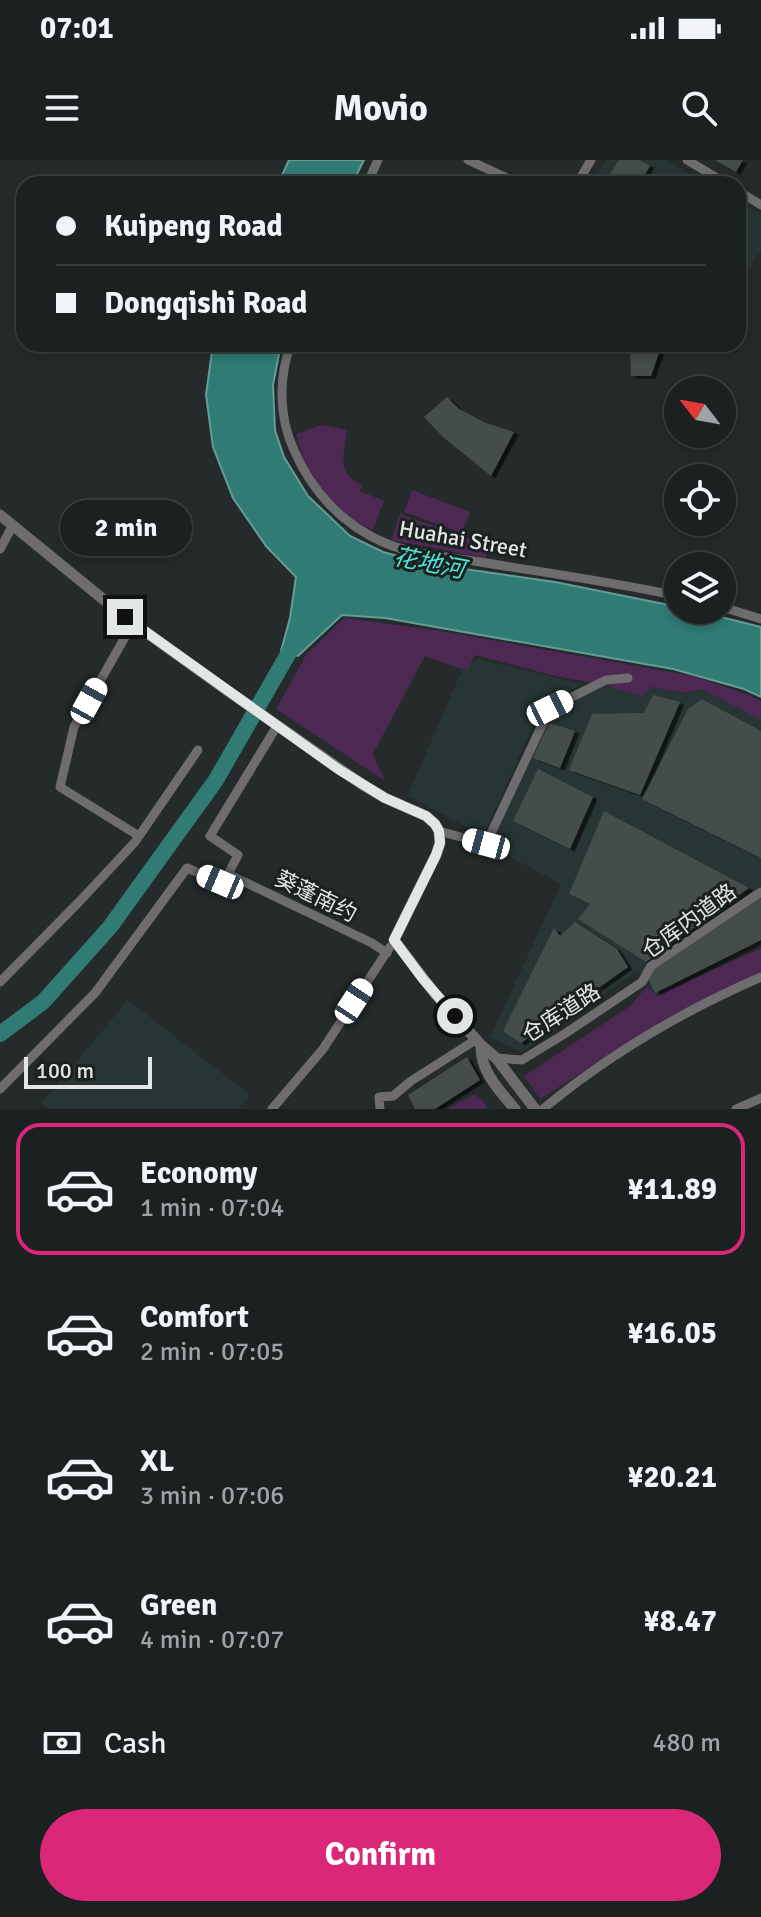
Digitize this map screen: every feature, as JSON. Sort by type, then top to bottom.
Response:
[{"type":"street","points":[[468,160],[503,176]]},
{"type":"street","points":[[687,160],[714,176]]},
{"type":"street","name":"Huahai Street","points":[[289,352],[283,380],[282,409],[289,439],[302,470],[322,497],[350,524],[387,544],[422,553],[664,593]]},
{"type":"street","points":[[0,515],[133,623],[363,785],[426,816],[439,831],[440,843],[436,855],[387,953],[323,1049],[272,1109]]},
{"type":"street","points":[[0,549],[13,525]]},
{"type":"street","points":[[736,611],[760,619]]},
{"type":"street","points":[[133,623],[74,727],[60,787],[139,836]]},
{"type":"street","points":[[439,831],[486,844],[550,708],[606,680],[628,678]]},
{"type":"street","points":[[228,874],[238,855],[210,836],[275,725]]},
{"type":"street","points":[[0,982],[139,836],[198,750]]},
{"type":"street","name":"葵蓬南约","points":[[0,1089],[95,993],[187,868],[220,882],[228,874],[387,953]]},
{"type":"street","name":"仓库内道路","points":[[642,982],[651,966],[761,892]]},
{"type":"street","points":[[394,940],[429,987],[496,1058],[535,1109]]},
{"type":"street","points":[[543,1109],[581,1079],[646,1036],[761,977]]},
{"type":"street","name":"仓库道路","points":[[496,1058],[522,1060],[642,982]]},
{"type":"street","points":[[380,1109],[379,1097],[393,1096],[411,1081],[479,1042]]},
{"type":"street","points":[[479,1042],[480,1057],[493,1083],[515,1109]]},
{"type":"street","points":[[736,1109],[761,1098]]},
{"type":"shaded area","points":[[606,160],[666,160],[694,176],[596,176]]},
{"type":"shaded area","points":[[746,207],[761,215],[761,250],[746,273]]},
{"type":"shaded area","points":[[322,425],[347,430],[344,462],[348,475],[362,485],[360,491],[384,501],[373,530],[352,520],[328,496],[303,458],[296,434]]},
{"type":"shaded area","points":[[412,490],[470,512],[462,533],[404,512]]},
{"type":"shaded area","points":[[400,514],[489,542],[486,558],[391,540]]},
{"type":"shaded area","points":[[344,618],[435,630],[693,676],[761,701],[761,720],[701,689],[686,693],[650,687],[643,697],[607,686],[624,679],[588,682],[475,655],[467,671],[425,656],[373,754],[385,781],[276,709],[306,655]]},
{"type":"shaded area","points":[[478,659],[582,684],[541,708],[483,836],[408,795],[461,672]]},
{"type":"shaded area","points":[[607,686],[643,697],[650,687],[686,693],[701,689],[761,720],[761,945],[655,995],[638,971],[521,1052],[490,1037],[561,884],[490,846],[550,708]]},
{"type":"shaded area","points":[[761,948],[761,972],[669,1017],[540,1099],[524,1076],[630,1006],[647,986],[656,996]]},
{"type":"shaded area","points":[[128,1000],[250,1095],[238,1109],[49,1109],[42,1103]]},
{"type":"shaded area","points":[[475,1094],[487,1109],[447,1109]]},
{"type":"water","points":[[289,160],[364,160],[356,176],[282,176]]},
{"type":"water","points":[[212,352],[279,352],[273,385],[275,430],[284,457],[308,496],[350,536],[383,552],[423,563],[555,582],[664,604],[664,624],[736,624],[736,621],[761,627],[761,697],[744,689],[673,669],[385,618],[342,615],[298,656],[281,651],[296,577],[266,546],[233,498],[213,447],[206,395]]},
{"type":"building","points":[[619,160],[639,160],[650,166],[644,176],[610,174]]},
{"type":"building","points":[[715,160],[743,160],[736,172]]},
{"type":"building","points":[[630,352],[659,352],[651,376],[631,376]]},
{"type":"building","points":[[447,397],[459,409],[486,423],[514,432],[491,476],[443,437],[424,417]]},
{"type":"building","points":[[653,695],[680,702],[640,795],[569,770],[592,714],[644,713]]},
{"type":"building","points":[[702,699],[761,731],[761,858],[642,799],[688,709]]},
{"type":"building","points":[[549,723],[575,731],[560,768],[533,758]]},
{"type":"building","points":[[538,769],[593,797],[570,849],[513,821]]},
{"type":"building","points":[[604,811],[749,888],[646,962],[578,919],[590,904],[569,894]]},
{"type":"building","points":[[761,898],[761,940],[655,993],[646,974]]},
{"type":"building","points":[[575,922],[617,949],[628,967],[521,1043],[503,1031],[554,928],[560,936]]},
{"type":"building","points":[[467,1057],[480,1080],[435,1109],[415,1109],[408,1095]]},
{"type":"waterway","points":[[0,1034],[43,1002],[110,927],[216,780],[299,635]]},
{"type":"route","points":[[125,617],[338,769],[385,798],[426,816],[435,824],[440,843],[436,855],[394,940],[455,1016]]},
{"type":"water label","name":"花地河","points":[[429,563]]}]
